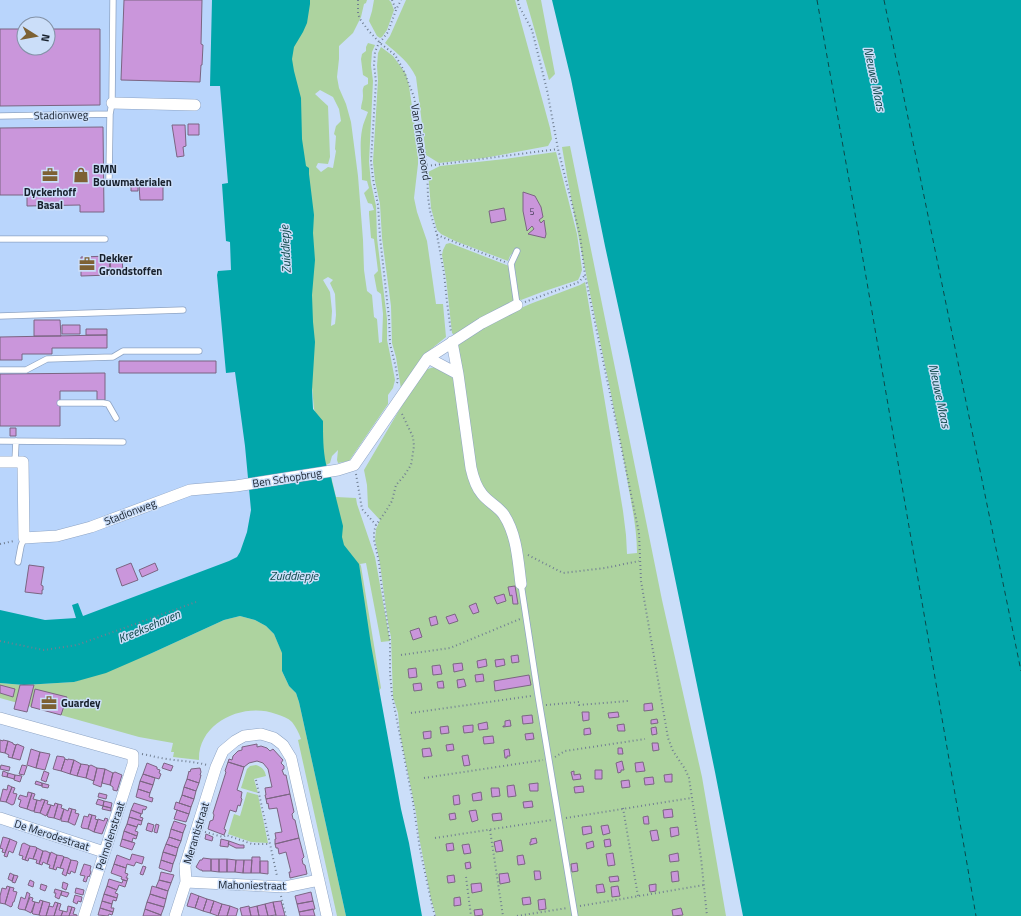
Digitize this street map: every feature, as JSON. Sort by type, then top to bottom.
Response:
[{"type":"street","points":[[112,103],[195,105]]},
{"type":"street","points":[[354,466],[428,358],[482,323],[517,305]]},
{"type":"street","points":[[452,342],[474,480],[482,494],[504,514],[512,532],[521,584]]},
{"type":"street","points":[[428,358],[458,374]]},
{"type":"street","points":[[0,462],[23,462],[24,538]]},
{"type":"street","name":"Ben Schopbrug","points":[[236,486],[338,470],[354,466]]},
{"type":"street","name":"Stadionweg","points":[[24,538],[57,536],[91,527],[190,490],[236,486]]},
{"type":"street","points":[[0,718],[133,755]]},
{"type":"street","name":"Merantistraat","points":[[175,916],[186,882],[185,866],[216,768],[223,751],[244,736],[261,734],[274,738],[283,745],[291,758],[319,880]]},
{"type":"street","name":"Pelmolenstraat","points":[[84,916],[133,764],[133,755]]},
{"type":"street","name":"De Merodestraat","points":[[0,818],[104,852]]},
{"type":"street","points":[[319,880],[327,916]]},
{"type":"street","name":"Mahoniestraat","points":[[186,882],[285,887],[319,880]]},
{"type":"lane","points":[[109,179],[110,114],[112,103],[113,0]]},
{"type":"lane","name":"Stadionweg","points":[[0,116],[110,114]]},
{"type":"lane","points":[[0,239],[105,239]]},
{"type":"lane","points":[[517,251],[511,264],[517,305]]},
{"type":"lane","points":[[0,316],[183,310]]},
{"type":"lane","points":[[0,370],[26,370],[47,359],[114,358],[123,351],[199,351]]},
{"type":"lane","points":[[60,403],[108,404],[116,418]]},
{"type":"lane","points":[[0,441],[122,442]]},
{"type":"lane","points":[[16,441],[16,462]]},
{"type":"lane","points":[[18,562],[24,538]]},
{"type":"lane","points":[[521,584],[575,916]]},
{"type":"path","name":"Van Brienenoord","points":[[358,0],[358,14],[368,30],[380,44],[395,55],[403,69],[414,97],[427,166],[430,211],[437,235],[444,273],[452,342]]},
{"type":"path","points":[[392,0],[396,10]]},
{"type":"path","points":[[396,386],[398,381],[390,344],[389,318],[378,205],[371,161],[376,82],[374,65],[375,52],[378,45],[388,32],[401,0]]},
{"type":"path","points":[[518,0],[532,30],[547,90],[558,149],[580,235],[585,275],[639,533],[641,581],[668,738],[673,751],[685,770],[688,778],[701,858],[707,916]]},
{"type":"path","points":[[427,166],[558,149]]},
{"type":"path","points":[[437,235],[511,264]]},
{"type":"path","points":[[517,305],[579,282],[585,275]]},
{"type":"path","points":[[396,405],[401,411],[413,437],[414,446],[411,465],[396,486],[392,501],[376,525],[374,540],[379,562],[390,641],[392,695],[420,849],[432,905],[436,916]]},
{"type":"path","points":[[354,466],[362,509],[376,525]]},
{"type":"path","points":[[0,544],[24,538]]},
{"type":"path","points":[[516,550],[563,573],[605,568],[640,561]]},
{"type":"path","points":[[0,641],[44,650],[77,645],[196,602]]},
{"type":"path","points":[[402,655],[450,648],[527,616]]},
{"type":"path","points":[[411,713],[538,695]]},
{"type":"path","points":[[540,706],[579,702],[580,705],[628,701]]},
{"type":"path","points":[[424,778],[549,759],[565,751],[645,739]]},
{"type":"path","points":[[133,755],[142,754],[160,758],[197,762],[216,768]]},
{"type":"path","points":[[256,780],[286,916]]},
{"type":"path","points":[[623,808],[638,896]]},
{"type":"path","points":[[197,829],[252,844],[270,844]]},
{"type":"path","points":[[490,830],[502,916]]},
{"type":"path","points":[[466,877],[471,916]]},
{"type":"path","points":[[517,916],[573,908],[704,885]]},
{"type":"shaded area","points":[[0,0],[236,0],[262,488],[230,581],[0,648]]},
{"type":"shaded area","points":[[295,0],[367,0],[353,33],[339,46],[337,77],[339,88],[346,104],[351,122],[358,176],[364,270],[367,291],[372,295],[374,317],[377,319],[379,343],[382,342],[383,314],[381,294],[377,291],[374,275],[378,271],[374,239],[371,238],[369,214],[369,211],[374,210],[372,204],[368,203],[364,193],[369,188],[367,181],[362,180],[361,149],[362,127],[368,112],[361,109],[363,89],[364,86],[368,84],[368,78],[363,75],[361,59],[362,54],[366,51],[368,43],[375,45],[372,52],[371,65],[373,81],[369,162],[371,183],[376,206],[377,238],[387,319],[387,340],[395,380],[393,388],[388,395],[388,404],[349,461],[338,463],[338,450],[332,456],[330,463],[326,465],[336,497],[356,498],[375,557],[390,641],[381,642],[366,563],[360,564],[381,688],[378,692],[322,470],[317,418],[314,409],[307,332],[291,59]],"holes":[[[320,90],[333,97],[339,109],[341,121],[336,126],[334,134],[336,136],[336,151],[333,168],[328,167],[321,172],[316,167],[318,163],[328,164],[330,157],[328,106],[315,94]],[[328,277],[333,280],[330,283],[335,294],[335,324],[331,326],[332,311],[330,292],[323,280]]]},
{"type":"shaded area","points":[[374,0],[389,0],[394,10],[387,30],[380,38],[377,36],[369,21]]},
{"type":"shaded area","points":[[406,0],[515,0],[550,128],[552,139],[548,146],[484,158],[439,163],[426,155],[416,77],[407,63],[385,43],[390,36]]},
{"type":"shaded area","points":[[526,0],[541,0],[555,74],[549,80]]},
{"type":"shaded area","points":[[381,47],[393,56],[406,74],[409,86],[418,153],[414,198],[427,241],[436,304],[443,304],[446,337],[425,354],[401,389],[396,357],[392,343],[391,306],[382,238],[380,204],[373,162],[378,80],[377,66],[378,53]]},
{"type":"shaded area","points":[[570,146],[662,600],[702,777],[726,916],[436,916],[431,899],[400,734],[398,713],[393,697],[391,637],[375,540],[376,529],[380,520],[368,507],[367,485],[364,470],[421,373],[431,368],[439,368],[454,379],[468,468],[491,506],[517,539],[477,481],[456,344],[496,319],[585,282],[623,511],[627,554],[637,553],[634,522],[625,466],[567,178],[562,147]]},
{"type":"shaded area","points":[[556,152],[577,234],[582,270],[578,280],[521,300],[519,299],[514,262],[519,254],[516,249],[508,261],[455,241],[441,234],[437,230],[431,208],[428,172],[440,166]]},
{"type":"shaded area","points":[[450,243],[509,266],[514,295],[513,303],[455,336],[452,333],[442,255],[446,244]]},
{"type":"shaded area","points":[[240,616],[255,620],[266,626],[274,634],[282,652],[282,671],[289,686],[296,693],[299,702],[346,916],[337,916],[298,740],[301,739],[295,726],[289,719],[263,711],[237,713],[225,718],[214,726],[206,735],[201,747],[199,760],[173,757],[174,752],[171,752],[173,743],[139,737],[0,698],[0,683],[24,685],[74,682],[152,653],[224,620]]},
{"type":"shaded area","points":[[256,765],[263,769],[266,776],[254,779],[258,793],[241,788],[247,769],[250,766]]},
{"type":"shaded area","points":[[247,792],[258,795],[268,843],[251,842],[228,834],[234,814],[240,816]]},
{"type":"water","name":"Zuiddiepje","points":[[212,0],[310,0],[307,23],[294,47],[292,59],[301,98],[302,139],[306,166],[309,168],[314,215],[313,233],[315,260],[312,295],[315,342],[312,390],[313,409],[323,421],[325,459],[331,476],[343,526],[342,537],[344,545],[359,564],[371,645],[422,916],[346,916],[299,702],[296,693],[289,686],[282,671],[282,653],[274,634],[266,626],[255,620],[240,616],[224,620],[106,673],[74,682],[24,685],[0,683],[0,610],[45,620],[76,618],[72,605],[78,603],[83,616],[237,557],[247,532],[251,510],[245,446],[235,372],[226,373],[217,275],[218,271],[231,270],[230,242],[226,241],[222,184],[228,183],[220,86],[210,86]]},
{"type":"water","name":"Nieuwe Maas","points":[[552,0],[1021,0],[1021,916],[743,916],[715,772],[629,356],[571,79]]},
{"type":"building","points":[[124,0],[202,0],[201,44],[203,45],[200,82],[121,80]]},
{"type":"building","points":[[0,29],[16,29],[16,56],[56,56],[56,29],[100,29],[100,105],[0,106]]},
{"type":"building","points":[[188,124],[199,124],[199,135],[188,135]]},
{"type":"building","points":[[172,125],[185,125],[186,146],[183,147],[184,156],[177,157]]},
{"type":"building","points":[[103,127],[104,212],[80,212],[80,205],[27,206],[27,195],[0,195],[0,128]]},
{"type":"building","points":[[139,185],[163,185],[163,200],[140,200]]},
{"type":"building","points":[[131,186],[138,186],[138,191],[131,191]]},
{"type":"building","points":[[523,192],[535,196],[541,207],[543,217],[539,220],[541,223],[544,220],[546,234],[545,238],[528,234],[534,229],[532,226],[527,231],[523,211]]},
{"type":"building","points":[[504,208],[506,220],[491,223],[489,211]]},
{"type":"building","points":[[109,256],[110,275],[81,276],[81,257]]},
{"type":"building","points":[[110,256],[122,256],[123,274],[111,274]]},
{"type":"building","points":[[34,320],[60,320],[61,336],[34,336]]},
{"type":"building","points":[[62,325],[80,325],[80,334],[62,334]]},
{"type":"building","points":[[86,329],[107,329],[107,335],[86,335]]},
{"type":"building","points":[[107,335],[107,348],[52,348],[52,354],[22,354],[22,360],[0,360],[0,337]]},
{"type":"building","points":[[119,361],[216,361],[216,373],[119,373]]},
{"type":"building","points":[[105,373],[105,400],[97,400],[97,391],[60,391],[60,426],[0,426],[0,374]]},
{"type":"building","points":[[10,428],[16,428],[16,436],[10,436]]},
{"type":"building","points":[[131,563],[138,580],[122,586],[116,569]]},
{"type":"building","points":[[155,563],[158,570],[142,577],[139,570]]},
{"type":"building","points":[[29,565],[44,567],[41,585],[43,586],[42,594],[25,592]]},
{"type":"building","points":[[515,586],[518,604],[513,604],[512,595],[510,596],[508,587]]},
{"type":"building","points":[[504,594],[506,601],[497,604],[494,597]]},
{"type":"building","points":[[476,603],[479,612],[473,614],[469,606]]},
{"type":"building","points":[[455,614],[458,621],[449,624],[446,617]]},
{"type":"building","points":[[436,616],[438,624],[431,626],[429,618]]},
{"type":"building","points":[[419,628],[422,637],[413,640],[410,631]]},
{"type":"building","points":[[518,655],[519,662],[512,663],[511,656]]},
{"type":"building","points":[[486,659],[487,666],[478,668],[477,661]]},
{"type":"building","points":[[504,659],[505,665],[496,667],[495,660]]},
{"type":"building","points":[[462,663],[463,670],[454,672],[453,664]]},
{"type":"building","points":[[440,665],[442,674],[433,675],[432,666]]},
{"type":"building","points":[[416,668],[417,677],[409,678],[408,669]]},
{"type":"building","points":[[483,674],[484,681],[476,682],[475,675]]},
{"type":"building","points":[[529,675],[531,685],[495,691],[494,681]]},
{"type":"building","points":[[464,679],[466,686],[458,688],[457,680]]},
{"type":"building","points":[[443,681],[444,688],[438,688],[437,682]]},
{"type":"building","points":[[421,683],[422,690],[414,691],[413,684]]},
{"type":"building","points":[[0,685],[15,689],[13,697],[0,693]]},
{"type":"building","points":[[20,685],[34,685],[27,712],[14,709]]},
{"type":"building","points":[[35,689],[67,697],[61,715],[31,707]]},
{"type":"building","points":[[652,703],[653,710],[644,711],[644,704]]},
{"type":"building","points":[[582,712],[589,712],[589,720],[583,721]]},
{"type":"building","points":[[618,712],[619,717],[609,718],[608,713]]},
{"type":"building","points":[[532,715],[533,723],[523,724],[522,716]]},
{"type":"building","points":[[657,719],[658,723],[651,724],[651,720]]},
{"type":"building","points":[[510,720],[511,726],[503,727],[505,726],[505,721]]},
{"type":"building","points":[[487,722],[488,729],[479,730],[478,724]]},
{"type":"building","points":[[624,724],[625,731],[618,731],[617,725]]},
{"type":"building","points":[[473,725],[473,732],[464,733],[463,726]]},
{"type":"building","points":[[448,726],[449,733],[441,734],[440,727]]},
{"type":"building","points":[[656,727],[657,734],[652,735],[651,728]]},
{"type":"building","points":[[590,728],[591,734],[584,735],[584,729]]},
{"type":"building","points":[[431,731],[431,738],[424,739],[423,732]]},
{"type":"building","points":[[533,733],[534,739],[526,740],[525,734]]},
{"type":"building","points":[[493,736],[494,743],[484,744],[483,737]]},
{"type":"building","points":[[0,740],[8,741],[5,753],[0,752]]},
{"type":"building","points":[[8,741],[16,745],[12,758],[8,757],[9,755],[5,753]]},
{"type":"building","points":[[652,743],[658,743],[659,750],[653,751]]},
{"type":"building","points":[[17,744],[24,747],[20,760],[12,758]]},
{"type":"building","points":[[257,744],[257,747],[261,746],[270,751],[273,749],[283,760],[281,763],[284,766],[284,769],[282,770],[284,775],[286,775],[290,794],[266,799],[265,788],[272,787],[268,769],[263,763],[257,761],[249,763],[244,767],[228,762],[229,759],[232,760],[233,756],[238,751],[242,750],[242,747]]},
{"type":"building","points":[[453,744],[454,750],[447,751],[446,745]]},
{"type":"building","points":[[430,748],[432,756],[423,757],[422,749]]},
{"type":"building","points":[[618,748],[622,748],[623,754],[618,754]]},
{"type":"building","points":[[31,749],[40,752],[36,768],[27,765]]},
{"type":"building","points":[[509,749],[510,756],[505,758],[504,750]]},
{"type":"building","points":[[40,752],[50,754],[45,770],[36,768]]},
{"type":"building","points":[[468,755],[470,765],[464,766],[462,756]]},
{"type":"building","points":[[57,756],[64,757],[65,759],[61,771],[53,769]]},
{"type":"building","points":[[65,759],[74,760],[70,774],[61,771]]},
{"type":"building","points":[[74,760],[81,764],[77,776],[70,774]]},
{"type":"building","points":[[622,761],[624,770],[621,770],[621,772],[618,773],[616,763]]},
{"type":"building","points":[[228,762],[244,767],[237,790],[242,792],[240,806],[238,805],[236,812],[230,810],[224,829],[226,830],[224,835],[208,829],[210,821],[213,820],[213,813]]},
{"type":"building","points":[[643,762],[645,771],[636,772],[635,763]]},
{"type":"building","points":[[147,763],[157,767],[157,769],[160,770],[159,773],[161,774],[159,779],[143,774]]},
{"type":"building","points":[[164,763],[173,766],[171,771],[162,768]]},
{"type":"building","points":[[81,764],[89,766],[86,778],[77,776]]},
{"type":"building","points":[[1,765],[10,767],[9,771],[0,769]]},
{"type":"building","points":[[22,765],[27,766],[24,775],[19,774]]},
{"type":"building","points":[[91,765],[97,768],[94,781],[86,778],[89,766]]},
{"type":"building","points":[[97,768],[105,769],[101,787],[93,784]]},
{"type":"building","points":[[200,768],[201,775],[199,783],[187,779],[191,769]]},
{"type":"building","points":[[105,769],[113,773],[110,785],[102,783]]},
{"type":"building","points":[[595,770],[602,770],[602,779],[595,779]]},
{"type":"building","points":[[3,771],[8,773],[7,777],[2,776]]},
{"type":"building","points":[[44,771],[49,773],[46,782],[41,780]]},
{"type":"building","points":[[574,771],[574,775],[580,774],[581,779],[573,780],[571,772]]},
{"type":"building","points":[[115,772],[122,775],[117,791],[113,790],[113,787],[110,785],[113,773]]},
{"type":"building","points":[[8,773],[15,775],[14,779],[7,777]]},
{"type":"building","points":[[143,774],[155,778],[153,785],[140,781]]},
{"type":"building","points":[[672,774],[672,782],[665,782],[664,775]]},
{"type":"building","points":[[15,775],[22,776],[20,782],[14,780]]},
{"type":"building","points":[[653,777],[654,784],[645,785],[644,778]]},
{"type":"building","points":[[187,779],[199,783],[196,791],[184,787]]},
{"type":"building","points":[[629,780],[630,787],[622,788],[621,781]]},
{"type":"building","points":[[36,781],[42,783],[42,786],[35,784]]},
{"type":"building","points":[[140,781],[153,785],[150,793],[138,789]]},
{"type":"building","points":[[42,783],[49,785],[48,788],[42,787]]},
{"type":"building","points":[[538,783],[538,791],[530,791],[529,784]]},
{"type":"building","points":[[8,785],[12,787],[6,802],[0,801],[3,789],[7,790]]},
{"type":"building","points":[[514,785],[516,796],[508,797],[507,786]]},
{"type":"building","points":[[583,786],[584,792],[575,793],[574,787]]},
{"type":"building","points":[[12,787],[15,788],[13,793],[17,794],[14,804],[12,805],[6,802]]},
{"type":"building","points":[[184,787],[196,791],[194,799],[182,795]]},
{"type":"building","points":[[491,788],[499,788],[500,796],[492,797]]},
{"type":"building","points":[[138,789],[150,793],[149,797],[153,798],[152,802],[136,797]]},
{"type":"building","points":[[28,792],[32,793],[27,809],[19,806],[21,800],[18,799],[20,795],[27,797]]},
{"type":"building","points":[[481,792],[482,800],[473,801],[472,794]]},
{"type":"building","points":[[32,793],[35,794],[33,799],[37,800],[34,811],[27,809]]},
{"type":"building","points":[[99,793],[107,795],[106,799],[98,797]]},
{"type":"building","points":[[290,794],[294,812],[292,814],[293,819],[295,820],[299,838],[275,844],[275,833],[282,832],[277,808],[269,809],[266,799]]},
{"type":"building","points":[[182,795],[194,799],[191,807],[179,803]]},
{"type":"building","points":[[459,795],[460,804],[454,805],[453,796]]},
{"type":"building","points":[[41,799],[45,800],[40,813],[34,812],[37,800],[41,801]]},
{"type":"building","points":[[98,799],[104,801],[103,806],[96,804]]},
{"type":"building","points":[[45,800],[48,801],[47,804],[51,805],[46,816],[40,813]]},
{"type":"building","points":[[104,801],[112,803],[111,808],[103,806]]},
{"type":"building","points":[[532,801],[533,807],[524,808],[523,802]]},
{"type":"building","points":[[176,802],[191,807],[189,814],[174,809]]},
{"type":"building","points":[[55,803],[58,804],[54,818],[48,817],[47,816],[51,805],[54,806]]},
{"type":"building","points":[[134,803],[147,807],[145,810],[143,809],[142,814],[131,810]]},
{"type":"building","points":[[58,804],[62,805],[61,808],[64,809],[60,820],[54,818]]},
{"type":"building","points":[[103,806],[111,808],[111,811],[102,809]]},
{"type":"building","points":[[69,808],[72,809],[68,822],[61,821],[64,809],[68,811]]},
{"type":"building","points":[[72,809],[76,810],[75,813],[79,814],[75,825],[68,822]]},
{"type":"building","points":[[672,809],[673,817],[664,818],[663,810]]},
{"type":"building","points":[[131,810],[141,814],[140,817],[143,818],[142,821],[129,817]]},
{"type":"building","points":[[177,810],[189,814],[186,822],[174,819]]},
{"type":"building","points":[[476,810],[478,820],[472,822],[469,811]]},
{"type":"building","points":[[455,813],[456,819],[450,820],[449,814]]},
{"type":"building","points":[[501,813],[502,820],[493,821],[492,814]]},
{"type":"building","points":[[89,814],[92,815],[88,829],[82,828],[84,816],[88,817]]},
{"type":"building","points":[[92,815],[96,816],[95,819],[98,820],[94,832],[88,829]]},
{"type":"building","points":[[648,816],[649,824],[644,824],[643,817]]},
{"type":"building","points":[[129,817],[142,821],[141,825],[138,824],[137,827],[127,824]]},
{"type":"building","points":[[105,818],[108,819],[102,834],[94,832],[98,819],[104,821]]},
{"type":"building","points":[[174,821],[186,825],[183,833],[171,829]]},
{"type":"building","points":[[148,823],[154,825],[152,832],[146,830]]},
{"type":"building","points":[[127,824],[137,827],[135,831],[138,832],[137,836],[124,831]]},
{"type":"building","points":[[156,824],[159,825],[157,833],[154,832]]},
{"type":"building","points":[[608,825],[610,833],[603,835],[601,826]]},
{"type":"building","points":[[591,826],[592,833],[583,835],[582,827]]},
{"type":"building","points":[[678,827],[679,835],[671,837],[670,828]]},
{"type":"building","points":[[171,829],[183,833],[181,841],[169,837]]},
{"type":"building","points":[[657,830],[659,840],[652,841],[650,831]]},
{"type":"building","points":[[124,831],[137,836],[136,839],[133,838],[132,842],[122,839]]},
{"type":"building","points":[[206,834],[213,837],[212,841],[205,839]]},
{"type":"building","points":[[3,837],[10,839],[5,853],[2,852],[3,849],[0,848]]},
{"type":"building","points":[[169,837],[181,841],[178,848],[166,844]]},
{"type":"building","points":[[299,838],[304,857],[302,859],[303,864],[305,865],[307,874],[290,878],[289,872],[291,872],[286,852],[279,854],[278,848],[276,848],[275,844]]},
{"type":"building","points":[[536,838],[537,843],[530,845],[531,839]]},
{"type":"building","points":[[10,839],[17,842],[13,853],[9,851],[7,857],[4,856]]},
{"type":"building","points":[[122,839],[135,843],[132,850],[120,846]]},
{"type":"building","points":[[221,839],[229,841],[228,847],[220,846]]},
{"type":"building","points":[[610,839],[611,846],[605,847],[604,840]]},
{"type":"building","points":[[501,840],[503,851],[496,852],[494,842]]},
{"type":"building","points":[[229,841],[244,845],[244,848],[236,848],[228,844]]},
{"type":"building","points":[[593,841],[594,847],[587,849],[586,843]]},
{"type":"building","points":[[24,843],[30,846],[25,860],[22,859],[23,856],[19,855],[22,844]]},
{"type":"building","points":[[453,843],[454,850],[447,851],[446,844]]},
{"type":"building","points":[[166,844],[178,848],[176,856],[163,852]]},
{"type":"building","points":[[469,844],[471,853],[464,854],[462,845]]},
{"type":"building","points":[[30,846],[37,848],[33,859],[29,858],[28,861],[25,860]]},
{"type":"building","points":[[37,848],[43,851],[39,864],[36,863],[37,860],[33,859]]},
{"type":"building","points":[[43,851],[50,853],[47,864],[43,862],[42,865],[39,864]]},
{"type":"building","points":[[51,852],[57,855],[53,869],[49,868],[50,865],[47,864]]},
{"type":"building","points":[[163,852],[176,856],[173,864],[161,860]]},
{"type":"building","points":[[613,853],[615,865],[608,866],[606,854]]},
{"type":"building","points":[[678,853],[679,861],[670,862],[669,855]]},
{"type":"building","points":[[132,854],[144,857],[142,864],[136,862],[134,866],[127,864],[126,868],[114,864],[117,855],[130,860]]},
{"type":"building","points":[[57,855],[64,857],[60,868],[57,867],[56,870],[53,869]]},
{"type":"building","points":[[523,855],[525,864],[518,865],[517,856]]},
{"type":"building","points":[[64,857],[71,860],[66,876],[62,874],[64,869],[60,868]]},
{"type":"building","points":[[252,857],[260,857],[260,873],[251,873]]},
{"type":"building","points":[[203,858],[211,859],[211,871],[202,871],[196,867]]},
{"type":"building","points":[[211,859],[219,859],[219,872],[211,871]]},
{"type":"building","points":[[219,859],[227,859],[227,872],[219,872]]},
{"type":"building","points":[[227,859],[236,860],[235,872],[227,872]]},
{"type":"building","points":[[71,860],[78,862],[75,873],[71,871],[70,874],[67,873]]},
{"type":"building","points":[[161,860],[173,864],[171,872],[159,868]]},
{"type":"building","points":[[236,860],[244,860],[243,873],[235,872]]},
{"type":"building","points":[[244,860],[252,860],[251,873],[243,873]]},
{"type":"building","points":[[260,861],[268,861],[268,874],[260,873]]},
{"type":"building","points":[[470,862],[471,868],[466,869],[465,863]]},
{"type":"building","points":[[577,863],[578,871],[572,872],[571,864]]},
{"type":"building","points":[[84,864],[91,866],[91,872],[86,882],[83,881],[85,876],[80,875]]},
{"type":"building","points":[[114,864],[126,868],[125,873],[128,874],[126,878],[128,878],[127,881],[121,879],[122,877],[111,873]]},
{"type":"building","points":[[143,866],[146,867],[143,875],[140,874]]},
{"type":"building","points":[[534,871],[540,871],[541,879],[535,880]]},
{"type":"building","points":[[678,871],[679,881],[672,882],[671,872]]},
{"type":"building","points":[[161,872],[174,875],[171,883],[159,880]]},
{"type":"building","points":[[10,873],[14,875],[12,881],[8,879]]},
{"type":"building","points":[[508,873],[510,882],[500,884],[499,874]]},
{"type":"building","points":[[14,875],[18,876],[15,883],[12,882]]},
{"type":"building","points":[[454,875],[455,882],[448,883],[447,876]]},
{"type":"building","points":[[618,876],[619,881],[610,882],[609,877]]},
{"type":"building","points":[[109,879],[122,883],[123,880],[127,881],[125,887],[119,885],[117,890],[107,886]]},
{"type":"building","points":[[30,880],[34,882],[33,887],[28,885]]},
{"type":"building","points":[[159,880],[171,883],[168,891],[156,887]]},
{"type":"building","points":[[63,882],[68,884],[66,890],[62,888]]},
{"type":"building","points":[[481,883],[482,891],[472,893],[471,884]]},
{"type":"building","points":[[41,884],[47,886],[45,891],[40,889]]},
{"type":"building","points":[[603,884],[605,892],[597,893],[596,885]]},
{"type":"building","points":[[656,884],[656,891],[650,892],[649,885]]},
{"type":"building","points":[[7,886],[10,887],[5,904],[0,903],[2,888],[6,889]]},
{"type":"building","points":[[107,886],[117,890],[115,893],[118,894],[117,898],[104,894]]},
{"type":"building","points":[[152,886],[168,891],[166,899],[150,894]]},
{"type":"building","points":[[618,886],[620,896],[612,897],[611,887]]},
{"type":"building","points":[[10,887],[14,888],[13,891],[17,892],[11,907],[5,904]]},
{"type":"building","points":[[76,888],[84,890],[83,895],[75,893]]},
{"type":"building","points":[[55,889],[62,891],[59,899],[55,897]]},
{"type":"building","points":[[62,891],[69,893],[67,897],[61,895]]},
{"type":"building","points":[[27,892],[30,894],[25,910],[19,909],[21,897],[25,899]]},
{"type":"building","points":[[311,892],[313,901],[297,904],[295,896]]},
{"type":"building","points":[[191,893],[199,896],[195,908],[187,906]]},
{"type":"building","points":[[104,894],[117,898],[116,901],[113,900],[112,904],[102,901]]},
{"type":"building","points":[[150,894],[166,899],[164,907],[147,902]]},
{"type":"building","points":[[75,895],[82,897],[81,902],[78,901],[77,904],[73,902]]},
{"type":"building","points":[[199,896],[207,899],[203,911],[195,908]]},
{"type":"building","points":[[30,897],[33,898],[32,901],[35,902],[31,913],[25,910]]},
{"type":"building","points":[[460,897],[461,905],[454,906],[454,898]]},
{"type":"building","points":[[530,897],[531,904],[523,905],[522,898]]},
{"type":"building","points":[[207,899],[214,901],[210,913],[203,911]]},
{"type":"building","points":[[545,899],[546,909],[539,910],[538,900]]},
{"type":"building","points":[[40,900],[43,901],[39,915],[33,914],[35,902],[39,903]]},
{"type":"building","points":[[43,901],[50,903],[46,916],[39,915]]},
{"type":"building","points":[[102,901],[112,904],[111,908],[114,908],[113,912],[100,908]]},
{"type":"building","points":[[214,901],[222,904],[218,916],[210,913]]},
{"type":"building","points":[[281,901],[285,916],[276,916],[273,902]]},
{"type":"building","points":[[313,901],[315,909],[299,912],[297,904]]},
{"type":"building","points":[[55,902],[58,903],[54,916],[46,916],[49,906],[53,907]]},
{"type":"building","points":[[147,902],[164,907],[161,915],[145,909]]},
{"type":"building","points":[[273,902],[276,915],[268,916],[265,904]]},
{"type":"building","points":[[58,903],[61,904],[59,910],[63,911],[61,916],[54,916]]},
{"type":"building","points":[[222,904],[230,906],[227,916],[218,916]]},
{"type":"building","points":[[265,904],[268,916],[259,916],[257,906]]},
{"type":"building","points":[[68,906],[72,907],[69,916],[61,916],[63,911],[67,912]]},
{"type":"building","points":[[230,906],[238,909],[236,916],[227,916]]},
{"type":"building","points":[[249,906],[251,916],[242,916],[240,908]]},
{"type":"building","points":[[257,906],[259,916],[251,916],[249,908]]},
{"type":"building","points":[[72,907],[75,908],[73,914],[77,916],[69,916]]},
{"type":"building","points":[[100,908],[113,912],[112,915],[98,915]]},
{"type":"building","points":[[681,908],[683,915],[673,916],[672,910]]},
{"type":"building","points":[[145,909],[161,915],[161,916],[143,916]]},
{"type":"building","points":[[313,909],[315,916],[300,916],[299,912]]},
{"type":"building","points":[[482,909],[483,915],[475,916],[474,910]]},
{"type":"ferry route","points":[[817,0],[976,916]]},
{"type":"ferry route","points":[[884,0],[1021,671]]},
{"type":"place","name":"Dyckerhoff Basal","points":[[50,175]]},
{"type":"place","name":"BMN Bouwmaterialen","points":[[81,175]]},
{"type":"place","name":"Dekker Grondstoffen","points":[[87,264]]},
{"type":"place","name":"Guardey","points":[[49,703]]},
{"type":"water label","name":"Kreeksehaven","points":[[149,626]]}]
